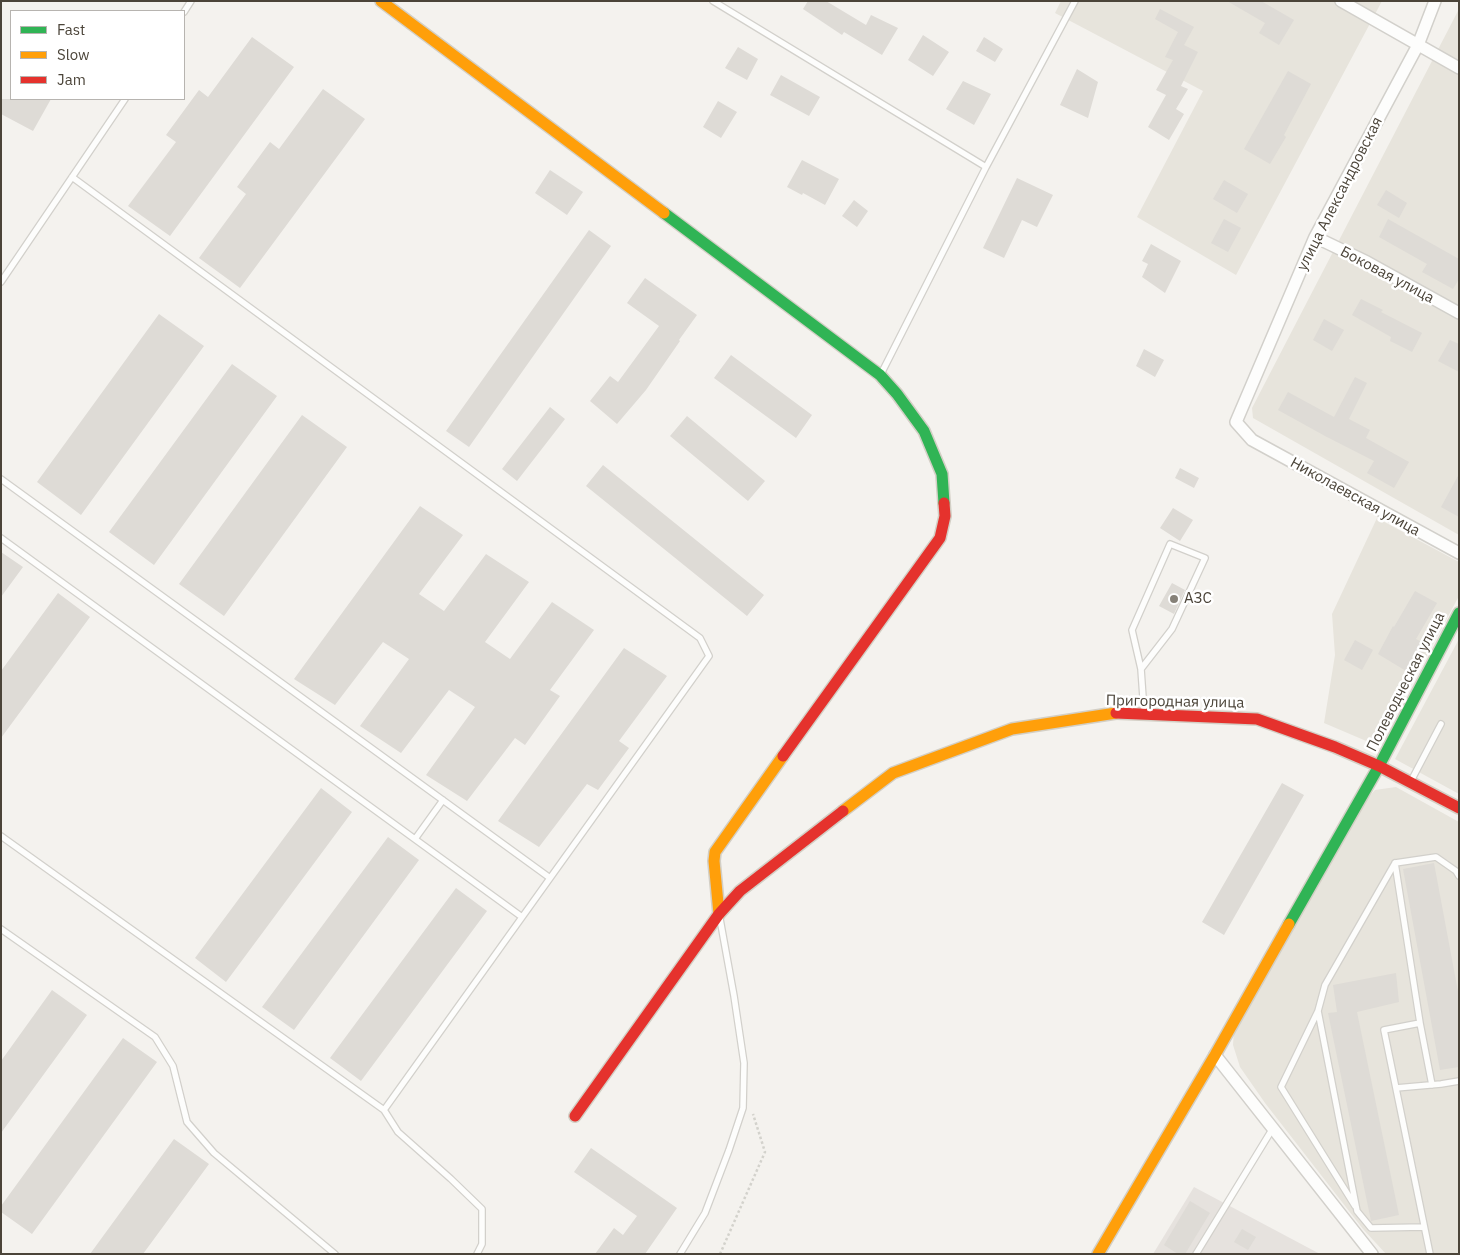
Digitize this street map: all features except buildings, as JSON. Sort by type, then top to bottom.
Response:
[{"type":"street","points":[[381,1],[880,375],[897,394],[924,431],[942,474],[945,516],[940,538],[715,852],[714,861],[719,914]]},
{"type":"street","points":[[1341,1],[1459,68]]},
{"type":"street","name":"улица Александровская","points":[[1252,440],[1236,422],[1315,237],[1418,45],[1435,1]]},
{"type":"street","name":"Боковая улица","points":[[1315,237],[1367,262],[1459,313]]},
{"type":"street","name":"Николаевская улица","points":[[1252,440],[1459,553]]},
{"type":"street","name":"Полеводческая улица","points":[[1098,1254],[1215,1055],[1380,766],[1459,613]]},
{"type":"street","name":"Пригородная улица","points":[[575,1116],[719,914],[740,891],[894,773],[1012,729],[1116,713],[1257,719],[1335,747],[1380,766],[1459,808]]},
{"type":"street","points":[[1215,1055],[1372,1254]]},
{"type":"lane","points":[[713,1],[986,167]]},
{"type":"lane","points":[[880,375],[986,167],[1075,1]]},
{"type":"lane","points":[[1,282],[124,100]]},
{"type":"lane","points":[[72,177],[700,638],[709,656],[384,1110]]},
{"type":"lane","points":[[1,479],[550,878]]},
{"type":"lane","points":[[1,538],[522,917]]},
{"type":"lane","points":[[1141,669],[1172,629],[1205,558],[1170,544],[1132,630],[1141,669],[1144,714]]},
{"type":"lane","points":[[1411,781],[1441,724]]},
{"type":"lane","points":[[415,839],[443,800]]},
{"type":"lane","points":[[1,836],[384,1110],[398,1132],[482,1209],[482,1244],[477,1254]]},
{"type":"lane","points":[[1395,863],[1436,857],[1456,871],[1459,876]]},
{"type":"lane","points":[[1395,863],[1326,984],[1318,1011],[1281,1087],[1371,1228],[1424,1227]]},
{"type":"lane","points":[[1395,863],[1420,1023],[1432,1085]]},
{"type":"lane","points":[[680,1254],[705,1213],[730,1150],[743,1108],[744,1063],[719,914]]},
{"type":"lane","points":[[1,929],[155,1037],[173,1066],[187,1122],[214,1153],[335,1254]]},
{"type":"lane","points":[[1318,1011],[1358,1210]]},
{"type":"lane","points":[[1420,1023],[1384,1030],[1430,1254]]},
{"type":"lane","points":[[1396,1088],[1459,1081]]},
{"type":"lane","points":[[1196,1254],[1273,1128]]},
{"type":"path","points":[[720,1254],[766,1152],[753,1114]]},
{"type":"shaded area","points":[[1061,1],[1382,1],[1236,275],[1137,217],[1203,91],[1055,13]]},
{"type":"shaded area","points":[[1459,9],[1459,535],[1253,418],[1252,408]]},
{"type":"shaded area","points":[[1377,518],[1459,562],[1459,596],[1378,746],[1324,723],[1335,655],[1332,614]]},
{"type":"shaded area","points":[[1459,639],[1459,794],[1395,759]]},
{"type":"shaded area","points":[[1396,787],[1459,822],[1459,1254],[1386,1254],[1363,1229],[1265,1103],[1240,1067],[1233,1045],[1234,1030],[1363,803],[1375,790]]},
{"type":"shaded area","points":[[1194,1187],[1320,1254],[1153,1254]]},
{"type":"traffic: fast","points":[[664,213],[880,375],[897,394],[924,431],[942,474],[944,503]]},
{"type":"traffic: fast","points":[[1289,924],[1379,766],[1459,613]]},
{"type":"traffic: slow","points":[[381,1],[664,213]]},
{"type":"traffic: slow","points":[[843,811],[893,773],[1012,729],[1116,713]]},
{"type":"traffic: slow","points":[[719,914],[714,861],[715,852],[783,756]]},
{"type":"traffic: slow","points":[[1098,1254],[1215,1055],[1289,924]]},
{"type":"traffic: jam","points":[[783,756],[940,538],[945,516],[944,503]]},
{"type":"traffic: jam","points":[[1116,713],[1257,719],[1335,747],[1379,766],[1459,808]]},
{"type":"traffic: jam","points":[[575,1116],[719,914],[740,891],[843,811]]},
{"type":"place","name":"АЗС","points":[[1174,599]]}]
